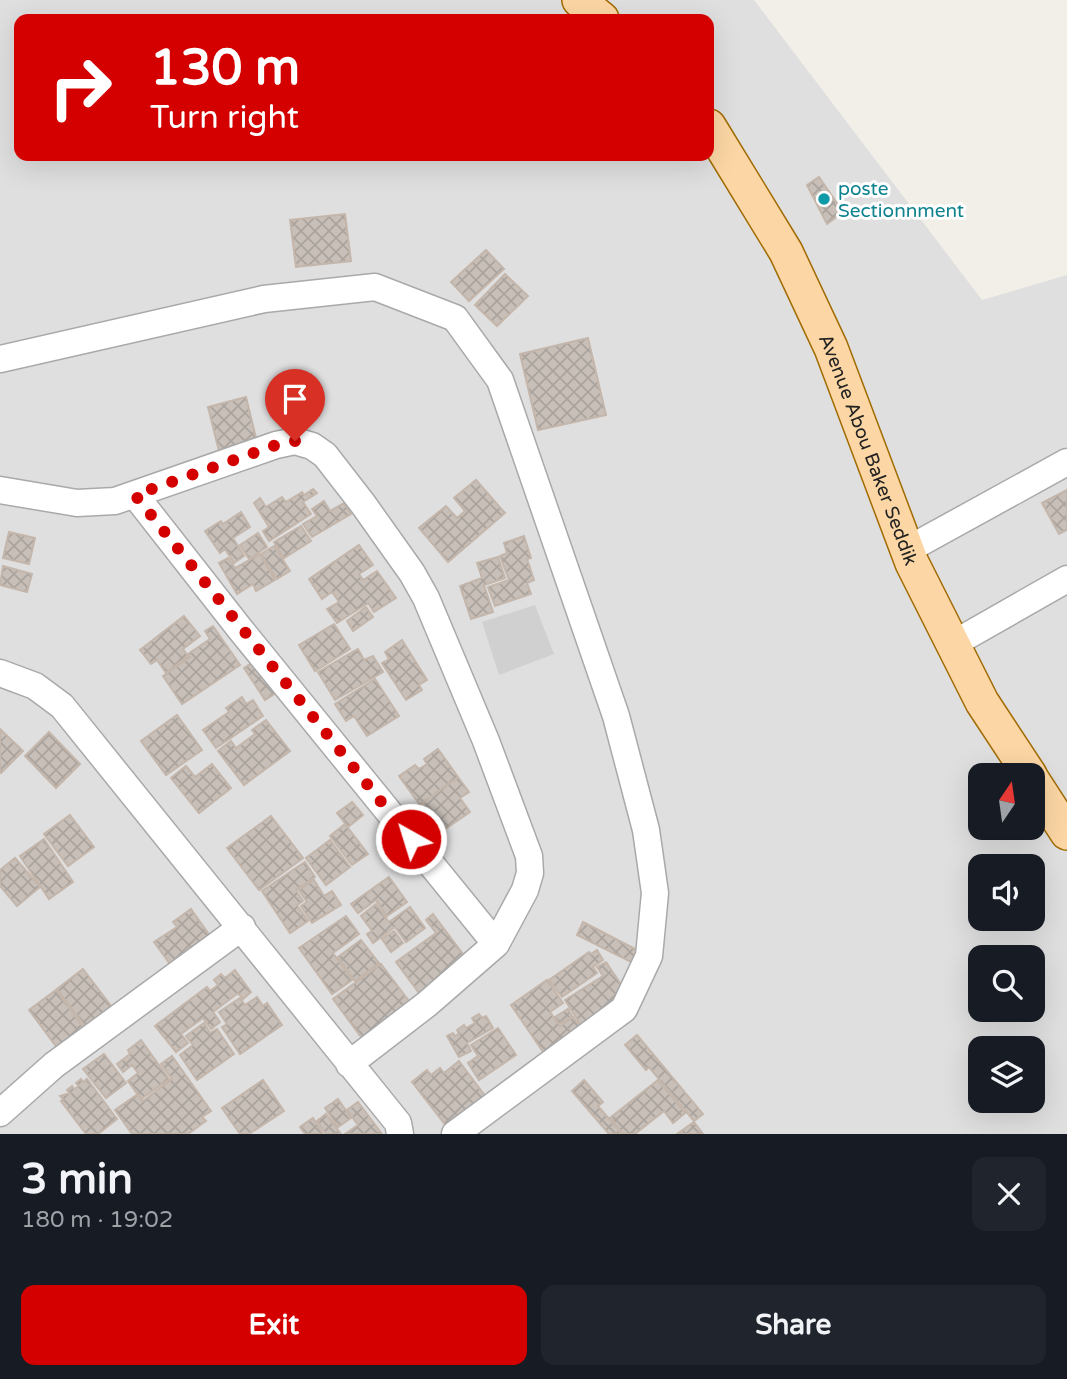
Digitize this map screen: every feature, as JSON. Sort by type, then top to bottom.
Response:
[{"type":"main road","points":[[579,0],[597,14]]},
{"type":"main road","name":"Avenue Abou Baker Seddik","points":[[714,134],[786,252],[831,348],[907,550],[982,702],[1022,763]]},
{"type":"main road","name":"Avenue Abou Baker Seddik","points":[[1045,799],[1067,833]]},
{"type":"street","points":[[0,359],[264,299],[375,287],[455,318],[500,380],[616,716],[646,830],[655,893],[649,956],[624,1009],[455,1134]]},
{"type":"street","points":[[0,490],[77,503],[115,501],[276,445],[295,441],[312,446],[325,455],[363,504],[426,598],[486,741],[529,856],[530,873],[525,890],[496,944],[427,1004],[349,1064]]},
{"type":"street","points":[[907,550],[1067,462]]},
{"type":"street","points":[[135,495],[240,629],[496,944]]},
{"type":"street","points":[[953,644],[1067,579]]},
{"type":"street","points":[[0,673],[35,686],[62,706],[398,1123],[400,1134]]},
{"type":"street","points":[[0,1113],[54,1065],[242,927]]},
{"type":"shaded area","points":[[0,0],[754,0],[982,300],[1067,275],[1067,1134],[0,1134]]},
{"type":"shaded area","points":[[535,605],[554,654],[499,675],[482,622]]},
{"type":"building","name":"poste Sectionnment","points":[[819,177],[843,212],[827,224],[807,185]]},
{"type":"building","points":[[345,214],[351,261],[296,267],[290,220]]},
{"type":"building","points":[[486,250],[504,269],[469,301],[451,282]]},
{"type":"building","points":[[505,274],[528,296],[497,326],[475,305]]},
{"type":"building","points":[[588,338],[606,415],[538,430],[520,354]]},
{"type":"building","points":[[246,397],[257,442],[219,451],[208,407]]},
{"type":"building","points":[[476,480],[505,513],[448,562],[419,528],[446,506],[457,518],[465,511],[454,498]]},
{"type":"building","points":[[313,489],[317,493],[303,502],[311,514],[269,541],[263,531],[269,527],[254,503],[260,498],[266,507],[282,497],[286,502]]},
{"type":"building","points":[[1067,490],[1067,530],[1059,534],[1042,503]]},
{"type":"building","points":[[324,501],[330,511],[344,503],[351,514],[312,537],[303,524],[317,516],[312,509]]},
{"type":"building","points":[[241,512],[250,527],[233,538],[244,556],[234,563],[225,549],[220,553],[205,531],[221,521],[223,524]]},
{"type":"building","points":[[301,526],[311,541],[284,558],[274,542]]},
{"type":"building","points":[[9,532],[35,538],[29,564],[3,558]]},
{"type":"building","points":[[258,533],[267,547],[249,559],[240,545]]},
{"type":"building","points":[[524,536],[531,558],[527,559],[534,580],[527,583],[531,594],[495,606],[488,587],[509,580],[500,556],[507,553],[504,543]]},
{"type":"building","points":[[359,545],[373,565],[359,574],[363,580],[377,571],[396,598],[374,612],[368,603],[337,623],[327,609],[339,602],[332,592],[322,599],[309,579]]},
{"type":"building","points":[[274,546],[290,571],[277,579],[261,554]]},
{"type":"building","points":[[260,554],[275,580],[256,591],[253,584],[237,594],[219,563],[228,558],[235,568]]},
{"type":"building","points":[[498,557],[505,578],[484,585],[493,612],[471,619],[460,586],[482,578],[477,563]]},
{"type":"building","points":[[3,566],[32,574],[27,592],[0,585]]},
{"type":"building","points":[[366,607],[373,617],[353,631],[347,621]]},
{"type":"building","points":[[184,616],[200,636],[183,649],[188,656],[166,673],[157,660],[151,664],[140,650]]},
{"type":"building","points":[[334,624],[350,649],[315,671],[299,645]]},
{"type":"building","points":[[213,626],[240,665],[182,704],[163,676],[210,639],[205,631]]},
{"type":"building","points":[[402,640],[427,680],[419,685],[422,690],[406,700],[382,663],[389,659],[385,652]]},
{"type":"building","points":[[358,649],[364,660],[373,656],[383,672],[335,700],[318,672]]},
{"type":"building","points":[[258,659],[279,691],[265,700],[244,668]]},
{"type":"building","points":[[375,679],[399,716],[367,736],[354,716],[346,721],[335,704]]},
{"type":"building","points":[[242,697],[246,704],[253,700],[263,716],[216,748],[203,730],[229,712],[226,708]]},
{"type":"building","points":[[177,715],[202,750],[166,775],[141,741]]},
{"type":"building","points":[[266,720],[290,751],[244,785],[218,751],[231,741],[236,748],[255,734],[252,730]]},
{"type":"building","points":[[0,729],[23,751],[1,773],[0,772]]},
{"type":"building","points":[[49,732],[80,764],[56,788],[25,756]]},
{"type":"building","points":[[438,749],[458,777],[420,805],[399,776],[415,765],[419,769],[427,764],[424,759]]},
{"type":"building","points":[[212,764],[231,788],[199,813],[171,778],[186,766],[195,777]]},
{"type":"building","points":[[458,777],[469,792],[460,798],[470,812],[441,832],[432,820],[426,824],[415,808]]},
{"type":"building","points":[[352,802],[363,815],[348,827],[337,813]]},
{"type":"building","points":[[70,815],[94,847],[68,866],[44,834]]},
{"type":"building","points":[[271,816],[303,858],[259,890],[227,848]]},
{"type":"building","points":[[345,824],[368,854],[352,865],[330,836]]},
{"type":"building","points":[[44,839],[73,882],[49,899],[20,856]]},
{"type":"building","points":[[330,840],[350,867],[326,885],[306,858]]},
{"type":"building","points":[[15,858],[40,887],[17,906],[0,886],[0,870]]},
{"type":"building","points":[[305,862],[315,877],[296,890],[303,901],[297,905],[308,921],[290,933],[262,891]]},
{"type":"building","points":[[389,877],[407,902],[387,916],[376,900],[358,913],[351,904]]},
{"type":"building","points":[[314,880],[324,896],[332,891],[341,905],[312,923],[301,906],[307,902],[299,890]]},
{"type":"building","points":[[376,904],[389,922],[410,907],[425,928],[406,942],[395,927],[373,943],[367,934],[372,931],[361,916]]},
{"type":"building","points":[[191,909],[213,940],[173,968],[154,942],[177,927],[173,922]]},
{"type":"building","points":[[433,914],[469,962],[422,997],[396,962],[436,933],[426,920]]},
{"type":"building","points":[[346,916],[359,934],[333,953],[352,980],[332,994],[299,948]]},
{"type":"building","points":[[583,922],[639,951],[633,963],[577,935]]},
{"type":"building","points":[[394,931],[403,943],[391,952],[382,939]]},
{"type":"building","points":[[361,940],[379,963],[355,981],[338,957]]},
{"type":"building","points":[[597,950],[603,960],[593,967],[597,973],[562,997],[549,980],[589,952],[591,954]]},
{"type":"building","points":[[606,962],[628,995],[581,1025],[565,1000],[603,976],[597,967]]},
{"type":"building","points":[[381,964],[412,1005],[364,1041],[333,999]]},
{"type":"building","points":[[83,969],[115,1011],[98,1024],[94,1019],[85,1026],[57,989]]},
{"type":"building","points":[[235,970],[251,992],[243,999],[238,993],[213,1012],[220,1022],[211,1029],[203,1018],[181,1034],[188,1043],[176,1052],[155,1026],[207,987],[210,991],[218,985],[214,980],[221,974],[225,978]]},
{"type":"building","points":[[547,980],[563,1003],[550,1012],[560,1026],[573,1017],[583,1031],[546,1056],[511,1005]]},
{"type":"building","points":[[56,990],[83,1027],[78,1031],[83,1037],[61,1053],[29,1010]]},
{"type":"building","points":[[257,997],[263,1006],[267,1003],[282,1025],[240,1054],[222,1027],[227,1024],[219,1012],[240,998],[245,1005]]},
{"type":"building","points":[[568,1009],[572,1016],[559,1024],[555,1017]]},
{"type":"building","points":[[479,1014],[482,1018],[486,1016],[493,1028],[467,1043],[471,1051],[459,1057],[447,1036],[453,1033],[455,1036],[459,1034],[457,1030],[464,1025],[466,1028],[475,1023],[472,1018]]},
{"type":"building","points":[[204,1023],[210,1033],[217,1029],[234,1054],[197,1080],[180,1055],[193,1045],[186,1036]]},
{"type":"building","points":[[498,1028],[516,1055],[479,1080],[468,1063],[478,1056],[471,1045]]},
{"type":"building","points":[[637,1035],[703,1114],[694,1121],[649,1067],[646,1070],[625,1045]]},
{"type":"building","points":[[141,1040],[169,1079],[141,1099],[128,1081],[138,1073],[132,1065],[123,1072],[117,1064],[130,1054],[128,1050]]},
{"type":"building","points":[[104,1054],[126,1083],[106,1098],[83,1069]]},
{"type":"building","points":[[172,1056],[211,1111],[202,1117],[206,1121],[188,1134],[132,1134],[115,1110],[138,1094],[143,1101],[172,1079],[161,1064]]},
{"type":"building","points":[[459,1061],[486,1097],[447,1127],[412,1082],[427,1070],[431,1075],[440,1068],[444,1073]]},
{"type":"building","points":[[81,1079],[83,1082],[87,1079],[117,1119],[98,1134],[86,1134],[61,1101],[63,1099],[60,1096],[70,1093],[67,1090],[72,1086],[74,1089],[79,1086],[76,1083]]},
{"type":"building","points":[[263,1080],[284,1111],[249,1134],[240,1134],[222,1108]]},
{"type":"building","points":[[584,1080],[603,1102],[598,1106],[622,1134],[609,1134],[572,1091]]},
{"type":"building","points":[[658,1080],[685,1113],[673,1123],[664,1111],[635,1134],[623,1134],[610,1118]]},
{"type":"building","points":[[338,1099],[351,1118],[338,1127],[325,1108]]},
{"type":"building","points":[[358,1102],[382,1134],[345,1134],[358,1125],[347,1110]]},
{"type":"building","points":[[326,1114],[341,1134],[326,1134],[317,1121]]},
{"type":"building","points":[[313,1118],[323,1134],[305,1134],[300,1127]]},
{"type":"building","points":[[694,1122],[703,1134],[677,1134]]},
{"type":"place","name":"poste Sectionnment","points":[[824,199]]},
{"type":"route","points":[[295,441],[276,445],[135,495],[411,839]]}]
